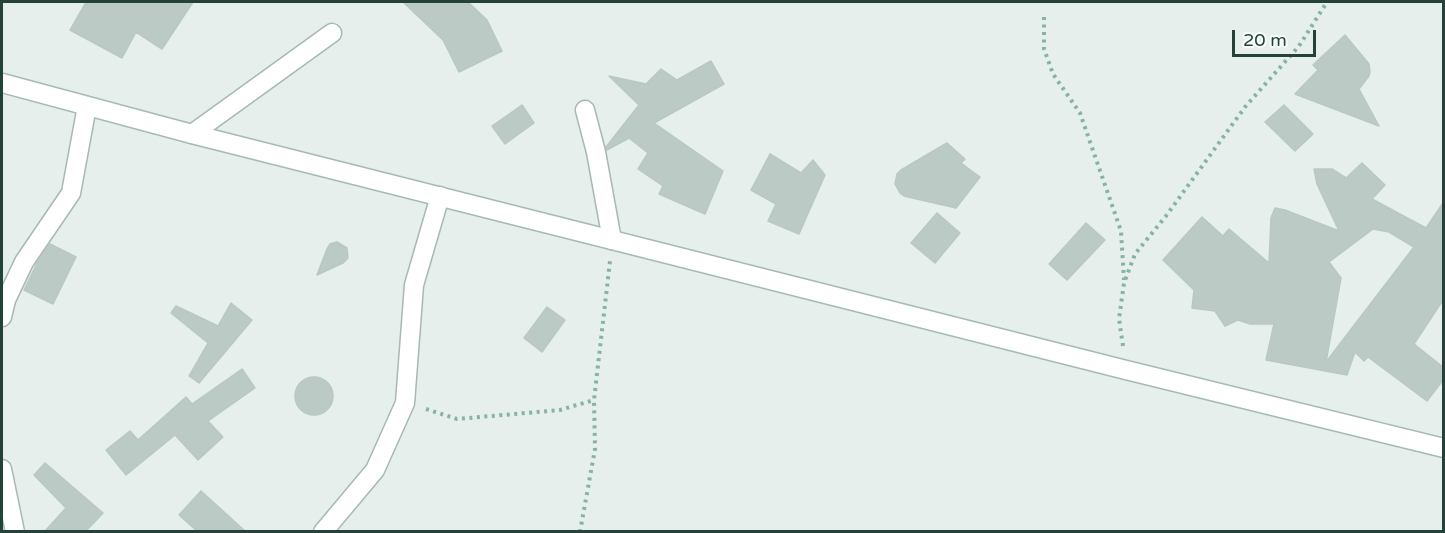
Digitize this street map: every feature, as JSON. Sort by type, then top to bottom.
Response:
[{"type":"main road","points":[[192,134],[332,33]]},
{"type":"main road","points":[[2,83],[192,134],[1443,448]]},
{"type":"main road","points":[[2,317],[6,300],[24,262],[71,193],[87,106]]},
{"type":"main road","points":[[585,110],[596,152],[612,240]]},
{"type":"main road","points":[[323,531],[375,470],[405,403],[414,285],[440,196]]},
{"type":"main road","points":[[2,469],[15,531]]},
{"type":"path","points":[[1124,283],[1135,254],[1166,216],[1245,107],[1299,46],[1327,2]]},
{"type":"path","points":[[1044,17],[1044,49],[1053,75],[1080,113],[1121,231],[1124,283],[1119,319],[1126,370]]},
{"type":"path","points":[[580,531],[595,449],[594,400],[612,240]]},
{"type":"path","points":[[405,403],[457,419],[560,410],[594,400]]},
{"type":"building","points":[[86,2],[193,2],[162,49],[136,32],[122,58],[70,30]]},
{"type":"building","points":[[403,2],[468,2],[487,20],[502,51],[459,72],[443,40]]},
{"type":"building","points":[[1345,35],[1369,64],[1369,76],[1359,89],[1379,126],[1295,94],[1318,70],[1313,65]]},
{"type":"building","points":[[711,61],[724,84],[654,123],[723,171],[705,214],[659,194],[663,186],[638,169],[648,153],[629,138],[607,150],[606,147],[639,105],[609,76],[646,84],[661,69],[677,80]]},
{"type":"building","points":[[522,105],[534,123],[505,144],[492,126]]},
{"type":"building","points":[[1284,105],[1313,134],[1295,151],[1265,122]]},
{"type":"building","points":[[947,143],[965,159],[961,163],[980,177],[956,208],[904,196],[900,193],[895,184],[897,174]]},
{"type":"building","points":[[770,154],[801,173],[813,160],[825,175],[799,234],[768,221],[776,204],[751,190]]},
{"type":"building","points":[[1362,163],[1385,185],[1372,199],[1426,228],[1443,203],[1443,300],[1414,344],[1443,367],[1443,380],[1427,401],[1368,357],[1364,361],[1355,352],[1347,375],[1266,360],[1274,324],[1250,324],[1238,320],[1225,326],[1215,311],[1192,308],[1194,290],[1163,260],[1202,217],[1223,236],[1229,229],[1269,263],[1271,218],[1275,208],[1339,231],[1317,184],[1314,169],[1332,169],[1346,178]],"holes":[[[1373,229],[1389,232],[1414,247],[1326,362],[1341,278],[1329,262]]]},
{"type":"building","points":[[937,213],[960,233],[935,263],[911,243]]},
{"type":"building","points":[[1086,223],[1105,240],[1067,280],[1049,264]]},
{"type":"building","points":[[337,242],[347,248],[348,258],[343,263],[317,275],[330,244]]},
{"type":"building","points":[[50,244],[76,257],[53,304],[24,290],[37,263]]},
{"type":"building","points":[[231,303],[252,320],[199,383],[189,376],[208,343],[171,313],[176,306],[218,326]]},
{"type":"building","points":[[547,307],[565,320],[542,352],[524,338]]},
{"type":"building","points":[[242,369],[255,388],[208,421],[223,437],[198,460],[175,435],[126,475],[106,450],[130,431],[138,440],[186,397],[192,404]]},
{"type":"building","points":[[314,377],[327,383],[333,396],[327,409],[314,415],[301,409],[295,396],[301,383]]},
{"type":"building","points":[[45,463],[103,513],[86,531],[45,531],[66,508],[34,475]]},
{"type":"building","points":[[201,491],[245,531],[197,531],[179,515]]}]
